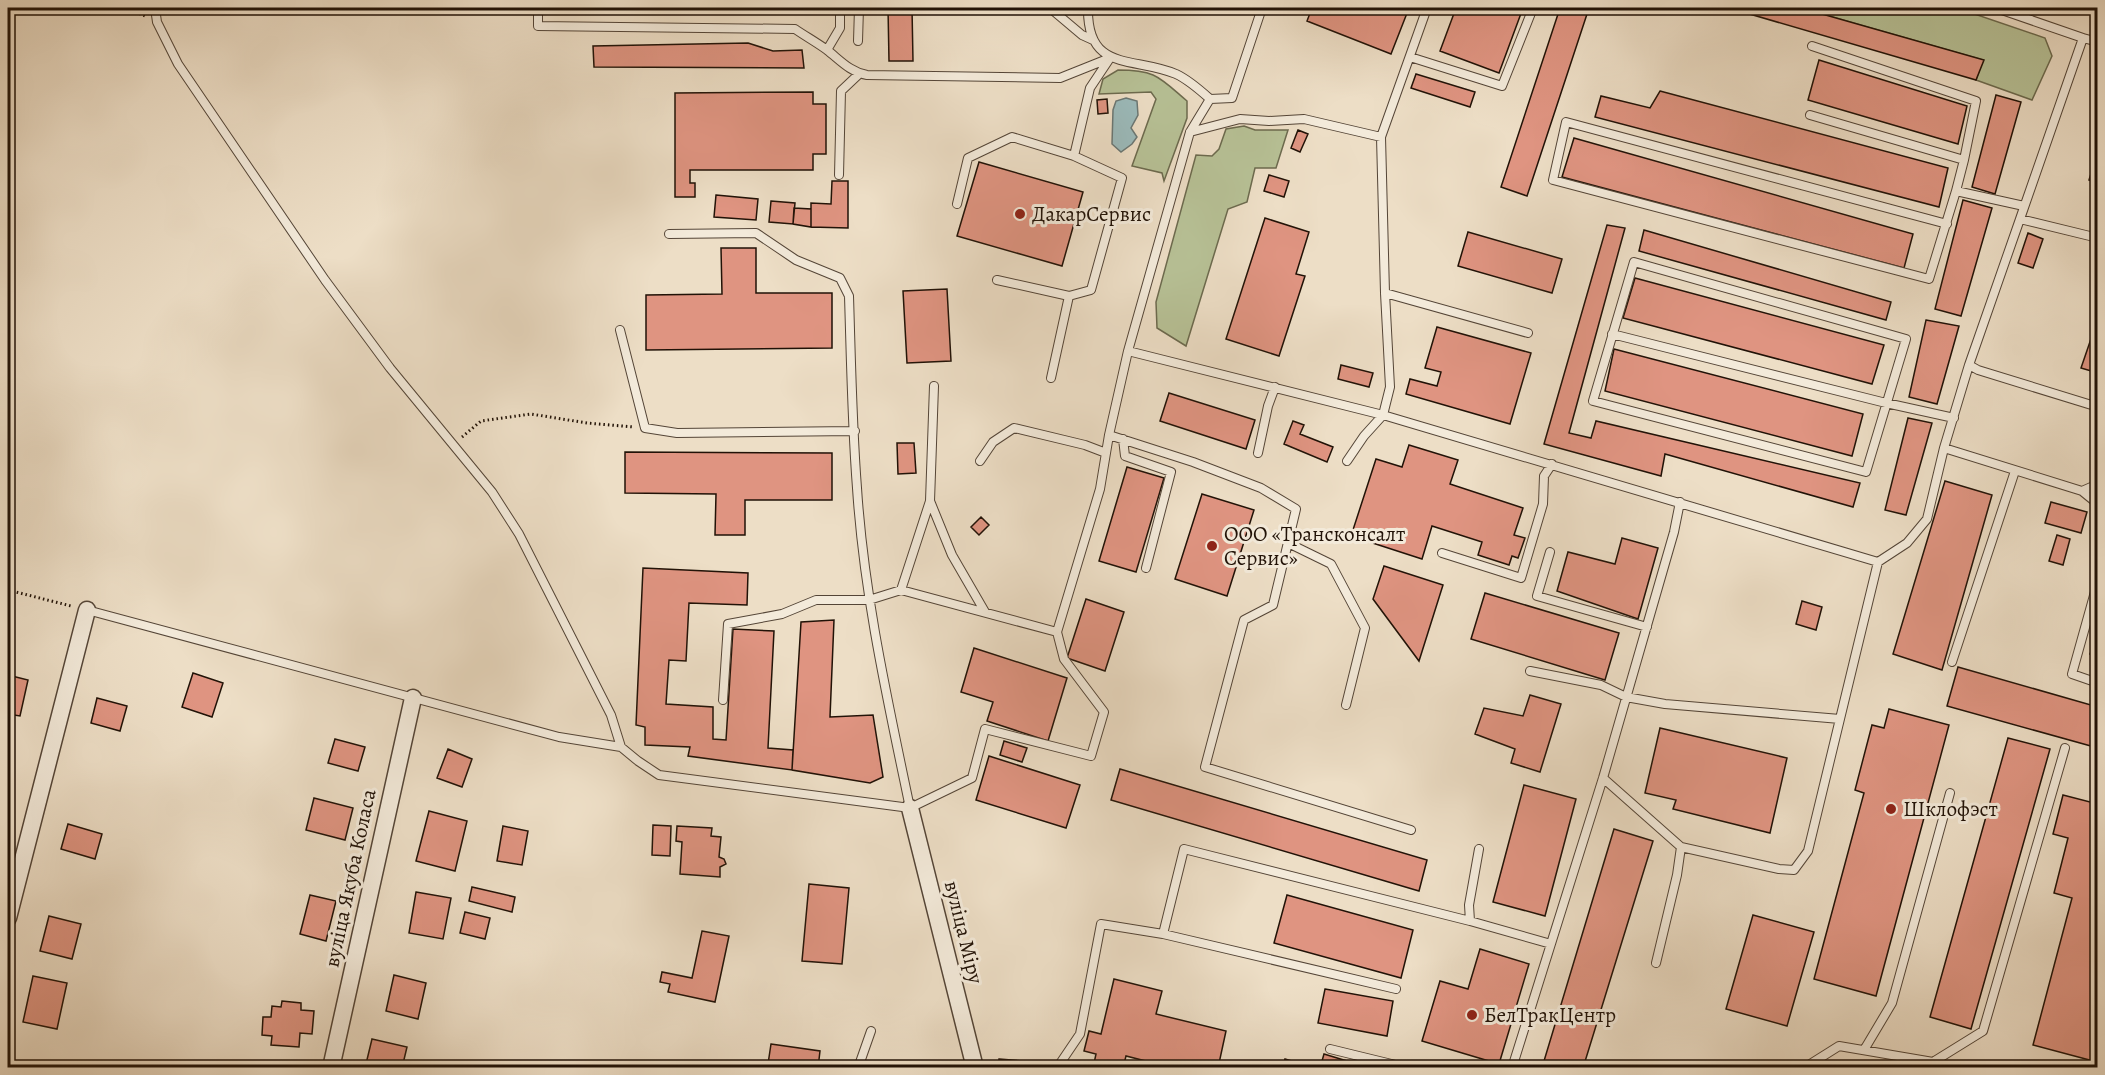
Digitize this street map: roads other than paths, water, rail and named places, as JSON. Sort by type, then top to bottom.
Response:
[{"type":"street","points":[[8,918],[87,610]]},
{"type":"street","name":"вуліца Якуба Коласа","points":[[332,1068],[413,698]]},
{"type":"street","name":"вуліца Міру","points":[[910,808],[975,1068]]},
{"type":"lane","points":[[154,8],[157,22],[178,64],[319,270],[390,368],[492,492],[519,534],[611,715],[621,747]]},
{"type":"lane","points":[[538,8],[538,26],[795,29],[859,74],[1060,78],[1110,58]]},
{"type":"lane","points":[[826,50],[840,28],[840,8]]},
{"type":"lane","points":[[858,41],[859,8]]},
{"type":"lane","points":[[1050,8],[1082,35],[1093,40],[1110,58],[1176,74],[1200,89],[1210,99],[1232,98],[1262,8]]},
{"type":"lane","points":[[1088,8],[1088,25],[1093,40]]},
{"type":"lane","points":[[1347,461],[1364,436],[1383,415],[1390,387],[1381,137],[1427,8]]},
{"type":"lane","points":[[1410,57],[1502,86],[1533,8]]},
{"type":"lane","points":[[1996,8],[2097,42]]},
{"type":"lane","points":[[1603,778],[1682,847],[1779,869],[1794,870],[1808,851],[1878,562],[1907,543],[1927,519],[1944,448],[1969,365],[2083,38]]},
{"type":"lane","points":[[1812,46],[1976,101],[1956,191],[1947,224],[1929,279],[1553,180],[1566,122],[1947,224]]},
{"type":"lane","points":[[1074,156],[1090,88],[1110,58]]},
{"type":"lane","points":[[839,175],[841,91],[859,74]]},
{"type":"lane","points":[[87,610],[559,737],[621,747],[659,775],[910,808],[972,778],[985,729],[1091,756],[1104,712],[1064,659],[1058,632],[1100,489],[1109,435],[1128,351],[1190,132],[1210,99]]},
{"type":"lane","points":[[1810,114],[1964,160]]},
{"type":"lane","points":[[1190,132],[1240,119],[1304,118],[1381,137]]},
{"type":"lane","points":[[957,204],[968,158],[1012,137],[1074,156],[1122,178],[1091,290],[1069,296],[997,280]]},
{"type":"lane","points":[[1956,191],[2024,206]]},
{"type":"lane","points":[[2020,219],[2097,238]]},
{"type":"lane","points":[[669,234],[756,233],[796,260],[840,278],[849,296],[857,489],[870,600],[890,715],[910,808]]},
{"type":"lane","points":[[1634,262],[1906,339],[1886,403],[1866,472],[1593,401],[1634,262]]},
{"type":"lane","points":[[1385,293],[1528,333]]},
{"type":"lane","points":[[1051,378],[1069,296]]},
{"type":"lane","points":[[620,330],[645,428],[678,433],[855,431]]},
{"type":"lane","points":[[1612,334],[1886,403],[1954,417]]},
{"type":"lane","points":[[1128,351],[1383,415],[1878,562]]},
{"type":"lane","points":[[1969,365],[2097,407]]},
{"type":"lane","points":[[902,590],[930,501],[934,386]]},
{"type":"lane","points":[[1258,453],[1268,406],[1275,387]]},
{"type":"lane","points":[[980,460],[993,442],[1014,428],[1085,445],[1106,453]]},
{"type":"lane","points":[[1109,435],[1193,462],[1261,489],[1296,509],[1273,605],[1244,620],[1205,767],[1411,830]]},
{"type":"lane","points":[[1123,439],[1125,456],[1171,472],[1146,568]]},
{"type":"lane","points":[[1944,448],[2082,491],[2097,504]]},
{"type":"lane","points":[[1442,553],[1521,578],[1543,504],[1544,476],[1552,464]]},
{"type":"lane","points":[[1953,662],[2015,471]]},
{"type":"lane","points":[[2082,491],[2097,484]]},
{"type":"lane","points":[[930,501],[952,555],[985,612]]},
{"type":"lane","points":[[1512,1068],[1603,778],[1674,532],[1680,502]]},
{"type":"lane","points":[[1288,543],[1331,564],[1365,628],[1346,705]]},
{"type":"lane","points":[[1550,552],[1537,596],[1647,627]]},
{"type":"lane","points":[[2097,581],[2072,674],[2097,683]]},
{"type":"lane","points":[[723,700],[728,624],[782,614],[816,600],[870,600],[902,590],[1058,632]]},
{"type":"lane","points":[[1530,671],[1601,685],[1626,697],[1665,704],[1840,719]]},
{"type":"lane","points":[[1933,1062],[1983,1031],[2065,748]]},
{"type":"lane","points":[[1864,1050],[1892,1003],[1950,793]]},
{"type":"lane","points":[[1656,963],[1682,847]]},
{"type":"lane","points":[[1163,934],[1184,849],[1470,921],[1551,944]]},
{"type":"lane","points":[[1470,921],[1469,904],[1479,849]]},
{"type":"lane","points":[[1057,1068],[1080,1034],[1101,924],[1163,934],[1396,989]]},
{"type":"lane","points":[[858,1068],[871,1031]]},
{"type":"lane","points":[[1804,1068],[1839,1046],[1933,1062],[1947,1068]]},
{"type":"lane","points":[[1330,1049],[1408,1068]]},
{"type":"water","points":[[1126,98],[1137,101],[1138,115],[1131,128],[1137,137],[1121,152],[1112,144],[1113,110],[1116,101]]},
{"type":"place","name":"ДакарСервис","points":[[1020,214]]},
{"type":"place","name":"ООО «Трансконсалт Сервис»","points":[[1212,546]]},
{"type":"place","name":"Шклофэст","points":[[1891,809]]},
{"type":"place","name":"БелТракЦентр","points":[[1472,1015]]}]
